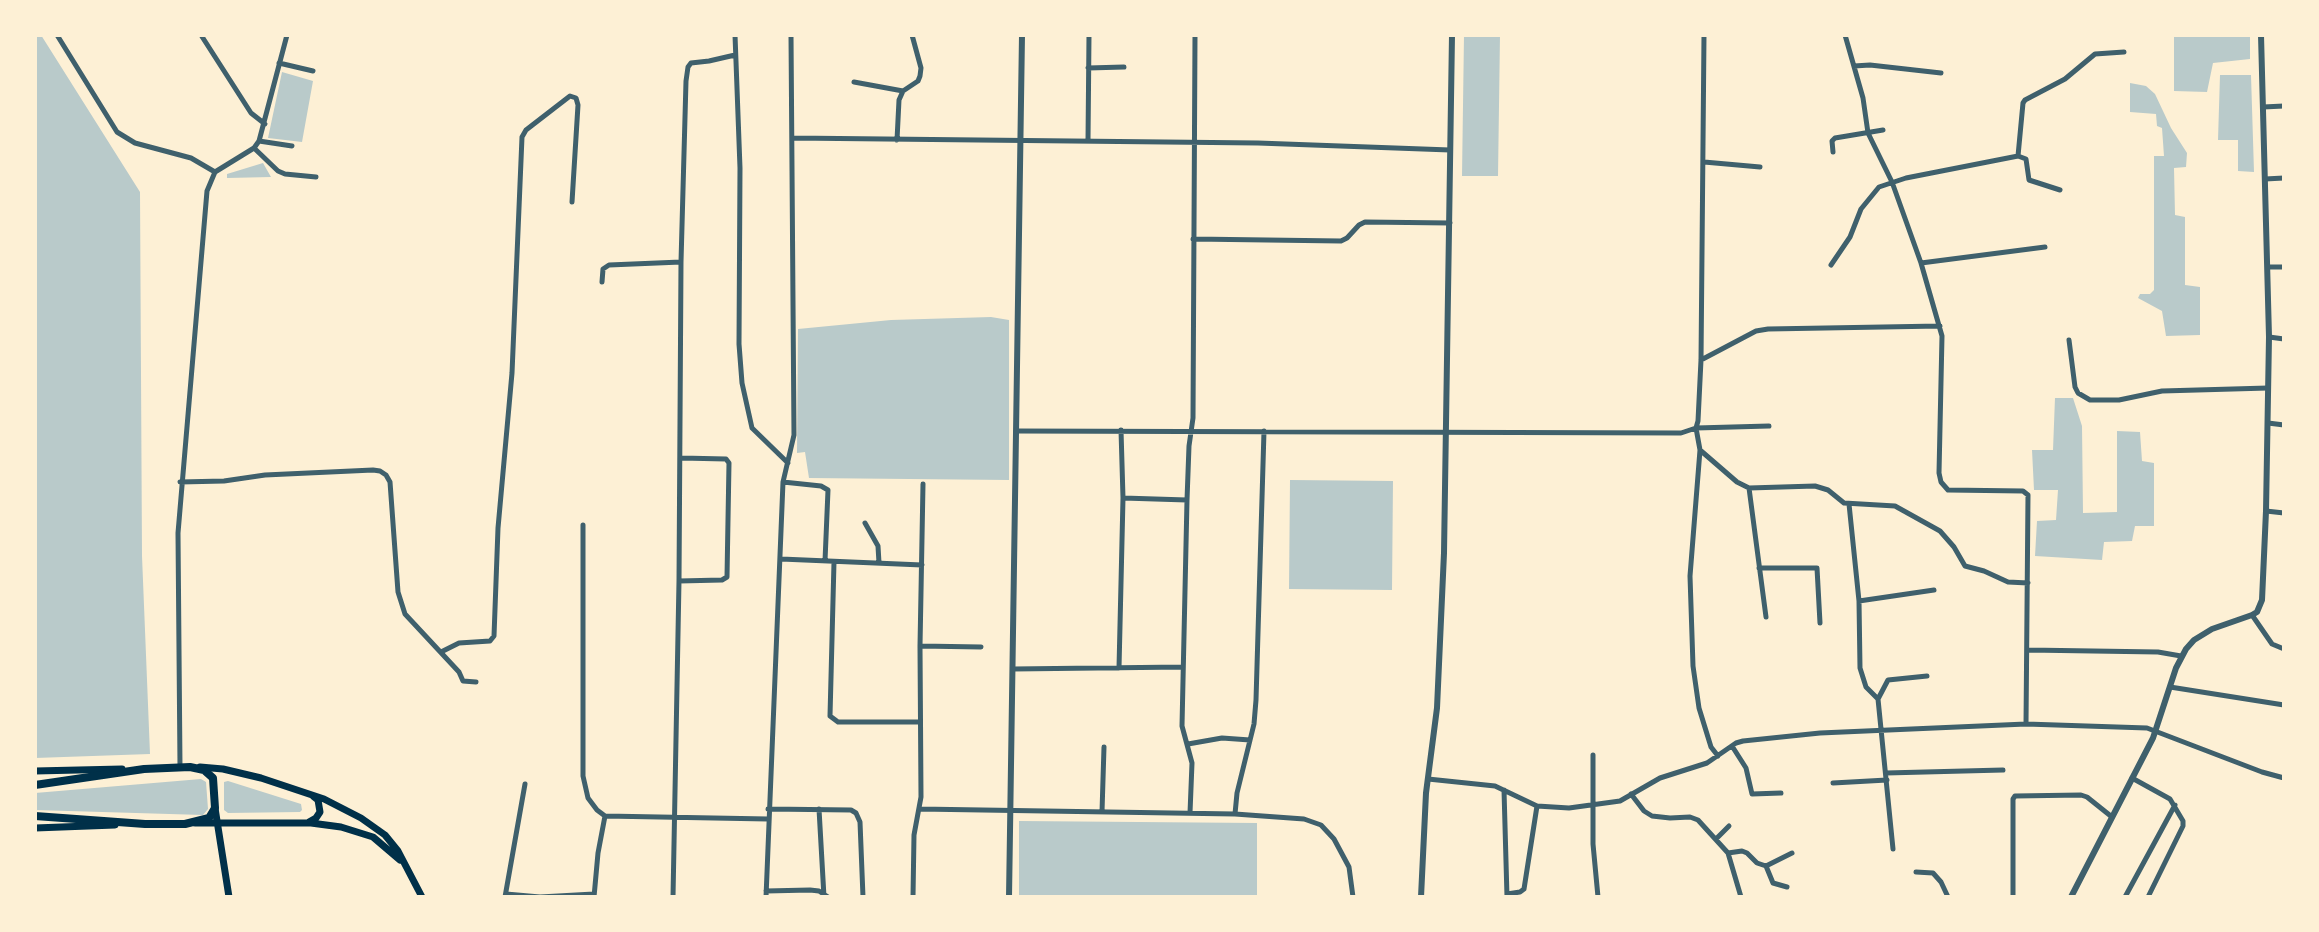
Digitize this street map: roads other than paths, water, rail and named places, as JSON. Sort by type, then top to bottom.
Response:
[{"type":"main road","points":[[190,767],[204,770],[213,778],[216,823],[229,897]]},
{"type":"main road","points":[[35,771],[190,767],[233,771],[312,795],[348,810],[376,828],[391,842],[422,897]]},
{"type":"main road","points":[[35,785],[144,769]]},
{"type":"main road","points":[[305,823],[316,818],[320,812],[318,800],[312,795]]},
{"type":"main road","points":[[185,824],[209,818],[215,808]]},
{"type":"main road","points":[[35,816],[145,824]]},
{"type":"main road","points":[[35,828],[216,823],[305,823],[341,827],[364,834],[382,844],[412,875]]},
{"type":"street","points":[[57,35],[117,132],[135,142],[191,158],[215,172]]},
{"type":"street","points":[[201,35],[251,113],[265,124]]},
{"type":"street","points":[[180,767],[180,482],[205,201],[215,172],[254,148],[259,141],[287,35]]},
{"type":"street","points":[[735,35],[740,168],[739,344],[743,383],[752,428],[788,463]]},
{"type":"street","points":[[791,35],[794,435],[783,482],[766,894],[810,890],[826,896],[820,809]]},
{"type":"street","points":[[853,82],[902,91],[918,81],[921,68],[912,35]]},
{"type":"street","points":[[1009,897],[1022,35]]},
{"type":"street","points":[[1088,141],[1089,35]]},
{"type":"street","points":[[1190,813],[1192,763],[1182,726],[1187,500],[1192,431],[1195,35]]},
{"type":"street","points":[[1421,897],[1423,831],[1439,677],[1452,35]]},
{"type":"street","points":[[1704,35],[1701,360],[1696,429],[1700,450],[1690,576],[1693,666],[1699,708],[1711,747],[1718,755]]},
{"type":"street","points":[[1845,35],[1863,98],[1868,133],[1892,182],[1940,326],[1941,482],[1948,490],[2023,491],[2028,495],[2026,724]]},
{"type":"street","points":[[2071,897],[2157,730],[2181,656],[2203,633],[2252,615],[2260,607],[2264,590],[2269,337],[2261,35]]},
{"type":"street","points":[[2018,156],[2025,100],[2066,79],[2095,54],[2124,52]]},
{"type":"street","points":[[673,897],[680,581],[681,262],[687,72],[691,63],[735,55]]},
{"type":"street","points":[[279,63],[313,71]]},
{"type":"street","points":[[1854,66],[1870,65],[1941,73]]},
{"type":"street","points":[[1088,68],[1124,67]]},
{"type":"street","points":[[897,140],[898,107],[902,91]]},
{"type":"street","points":[[441,652],[459,643],[490,641],[494,636],[498,528],[512,373],[522,137],[526,130],[570,96],[576,99],[578,105],[572,202]]},
{"type":"street","points":[[2263,107],[2284,106]]},
{"type":"street","points":[[1833,152],[1832,141],[1835,138],[1883,130]]},
{"type":"street","points":[[792,138],[1194,142],[1450,150]]},
{"type":"street","points":[[259,141],[292,146]]},
{"type":"street","points":[[254,148],[278,171],[316,177]]},
{"type":"street","points":[[1831,265],[1850,237],[1869,197],[1879,187],[1892,182],[2018,156],[2026,159],[2029,180],[2060,190]]},
{"type":"street","points":[[1704,162],[1760,167]]},
{"type":"street","points":[[2265,179],[2284,178]]},
{"type":"street","points":[[1193,239],[1341,241],[1365,222],[1450,223]]},
{"type":"street","points":[[1921,263],[2045,247]]},
{"type":"street","points":[[601,282],[603,269],[609,265],[681,262]]},
{"type":"street","points":[[2268,267],[2284,267]]},
{"type":"street","points":[[1701,360],[1756,331],[1768,329],[1940,326]]},
{"type":"street","points":[[2269,337],[2284,339]]},
{"type":"street","points":[[2069,340],[2075,387],[2078,393],[2090,400],[2119,400],[2162,391],[2268,388]]},
{"type":"street","points":[[2268,423],[2284,425]]},
{"type":"street","points":[[1016,431],[1681,433],[1696,429],[1769,426]]},
{"type":"street","points":[[1119,668],[1123,498],[1121,430]]},
{"type":"street","points":[[1236,814],[1240,776],[1250,740],[1256,700],[1264,431]]},
{"type":"street","points":[[1700,450],[1737,482],[1749,488],[1823,487],[1849,504],[1895,506],[1940,531],[1950,541],[1965,566],[2008,582],[2028,583]]},
{"type":"street","points":[[680,581],[722,580],[727,577],[729,463],[726,459],[681,458]]},
{"type":"street","points":[[180,482],[373,470],[386,475],[390,482],[401,605],[405,614],[459,672],[463,681],[475,682]]},
{"type":"street","points":[[783,482],[821,486],[828,490],[825,561]]},
{"type":"street","points":[[913,897],[914,835],[919,809],[923,484]]},
{"type":"street","points":[[1749,488],[1766,617]]},
{"type":"street","points":[[1123,498],[1187,500]]},
{"type":"street","points":[[1849,504],[1862,680],[1878,699]]},
{"type":"street","points":[[2266,511],[2284,513]]},
{"type":"street","points":[[865,523],[877,546],[879,563]]},
{"type":"street","points":[[583,525],[583,776],[588,797],[605,816],[768,819]]},
{"type":"street","points":[[781,559],[922,565]]},
{"type":"street","points":[[834,562],[830,716],[838,722],[919,722]]},
{"type":"street","points":[[1759,568],[1817,568],[1820,623]]},
{"type":"street","points":[[1858,601],[1934,590]]},
{"type":"street","points":[[2252,615],[2272,644],[2284,649]]},
{"type":"street","points":[[920,646],[981,647]]},
{"type":"street","points":[[2028,650],[2158,652],[2181,656]]},
{"type":"street","points":[[1013,669],[1183,667]]},
{"type":"street","points":[[1893,849],[1878,699],[1891,679],[1927,677]]},
{"type":"street","points":[[2170,687],[2284,705]]},
{"type":"street","points":[[1428,779],[1488,785],[1537,806],[1553,808],[1593,805],[1620,801],[1660,778],[1694,769],[1742,741],[1790,735],[2026,724],[2133,726],[2157,730],[2262,772],[2284,778]]},
{"type":"street","points":[[1188,744],[1222,738],[1250,740]]},
{"type":"street","points":[[1732,746],[1746,768],[1752,794],[1781,793]]},
{"type":"street","points":[[1102,812],[1104,747]]},
{"type":"street","points":[[1593,755],[1593,844],[1598,897]]},
{"type":"street","points":[[1833,783],[1887,776],[2003,771]]},
{"type":"street","points":[[2132,778],[2162,794],[2175,805],[2183,821],[2148,897]]},
{"type":"street","points":[[524,784],[505,896],[594,896],[605,816]]},
{"type":"street","points":[[1504,790],[1507,895],[1524,889],[1537,806]]},
{"type":"street","points":[[1631,794],[1644,811],[1652,816],[1690,817],[1699,820],[1728,853],[1741,897]]},
{"type":"street","points":[[2013,897],[2015,796],[2081,795],[2112,817]]},
{"type":"street","points":[[2124,897],[2175,805]]},
{"type":"street","points":[[768,809],[851,810],[859,816],[863,897]]},
{"type":"street","points":[[919,809],[1236,814],[1312,821],[1321,825],[1335,839],[1350,874],[1353,897]]},
{"type":"street","points":[[1716,839],[1729,826]]},
{"type":"street","points":[[1728,853],[1742,851],[1757,863],[1766,866],[1792,853]]},
{"type":"street","points":[[1766,866],[1773,883],[1787,887]]},
{"type":"street","points":[[1916,873],[1933,873],[1948,897]]}]
